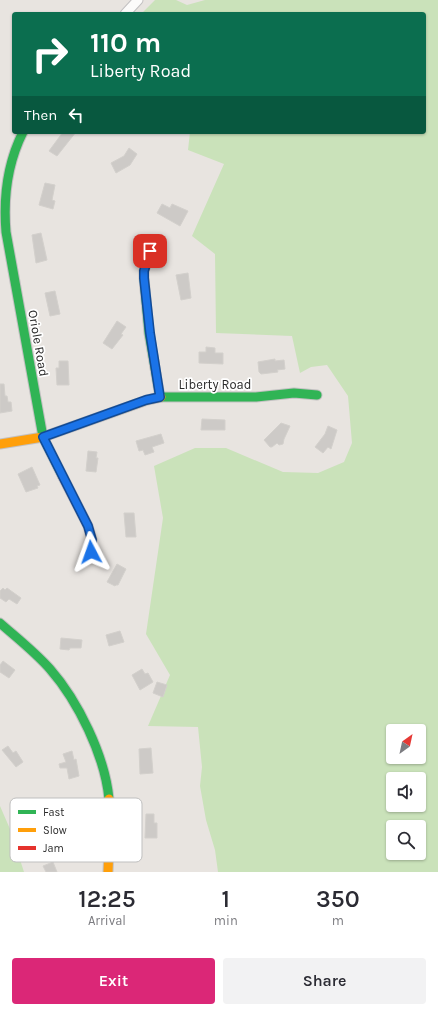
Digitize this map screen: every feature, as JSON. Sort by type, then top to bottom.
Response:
[{"type":"street","points":[[127,12],[138,0]]},
{"type":"street","name":"Oriole Road","points":[[22,134],[8,168],[4,198],[4,214],[43,437],[88,526],[92,540],[91,552]]},
{"type":"street","points":[[150,251],[144,271],[144,278],[150,333],[160,397]]},
{"type":"street","name":"Liberty Road","points":[[0,444],[43,437],[146,400],[160,397],[261,396],[294,392],[317,395]]},
{"type":"street","points":[[0,623],[55,674],[78,710],[94,743],[106,779],[109,798]]},
{"type":"street","points":[[108,872],[109,862]]},
{"type":"green space","points":[[155,0],[176,0],[187,5],[205,0],[438,0],[438,872],[218,872],[215,850],[206,820],[200,786],[202,767],[198,727],[148,726],[170,675],[146,634],[163,518],[154,466],[195,448],[226,448],[283,472],[318,473],[344,462],[352,443],[348,396],[327,365],[311,367],[300,373],[292,336],[216,333],[215,254],[192,236],[224,164],[188,150],[190,134],[426,134],[426,12],[143,12]]},
{"type":"green space","points":[[0,806],[10,829],[10,862],[21,862],[24,872],[0,872]]},
{"type":"building","points":[[62,134],[74,134],[57,156],[49,151]]},
{"type":"building","points":[[129,148],[137,154],[130,165],[116,173],[111,163],[124,156]]},
{"type":"building","points":[[45,183],[55,185],[52,200],[55,201],[53,209],[39,205]]},
{"type":"building","points":[[162,204],[170,208],[172,204],[188,211],[180,226],[157,213]]},
{"type":"building","points":[[41,233],[47,260],[36,263],[32,235]]},
{"type":"building","points":[[188,273],[191,298],[181,300],[176,275]]},
{"type":"building","points":[[55,291],[60,314],[50,316],[45,293]]},
{"type":"building","points":[[117,321],[126,327],[121,334],[123,335],[112,349],[103,343]]},
{"type":"building","points":[[206,347],[215,348],[215,353],[223,353],[223,364],[199,363],[199,352],[206,352]]},
{"type":"building","points":[[275,359],[275,361],[284,360],[285,369],[277,370],[278,372],[261,374],[259,372],[258,362]]},
{"type":"building","points":[[59,361],[68,361],[69,385],[57,385],[56,368],[59,368]]},
{"type":"building","points":[[0,384],[4,384],[5,396],[7,396],[8,402],[11,402],[12,411],[0,413]]},
{"type":"building","points":[[202,419],[225,420],[225,430],[201,430]]},
{"type":"building","points":[[281,423],[290,426],[283,444],[279,445],[277,443],[270,447],[264,440]]},
{"type":"building","points":[[328,426],[337,430],[331,449],[328,447],[323,453],[315,447],[325,434]]},
{"type":"building","points":[[161,434],[164,443],[152,447],[154,452],[145,455],[143,450],[139,451],[136,441]]},
{"type":"building","points":[[88,451],[97,452],[96,458],[98,458],[96,472],[86,471]]},
{"type":"building","points":[[32,467],[40,485],[37,486],[38,488],[26,492],[18,474]]},
{"type":"building","points":[[124,513],[134,513],[136,537],[126,537]]},
{"type":"building","points":[[117,564],[126,569],[118,585],[115,586],[107,582]]},
{"type":"building","points":[[3,588],[5,590],[7,588],[21,598],[17,604],[9,599],[6,602],[0,598],[0,591]]},
{"type":"building","points":[[120,631],[124,642],[109,646],[106,635]]},
{"type":"building","points":[[61,638],[82,640],[81,648],[70,648],[69,650],[60,649]]},
{"type":"building","points":[[3,661],[15,670],[9,678],[0,672],[0,665]]},
{"type":"building","points":[[142,669],[145,674],[148,673],[153,682],[140,690],[132,675]]},
{"type":"building","points":[[157,682],[167,685],[163,697],[153,693]]},
{"type":"building","points":[[8,746],[13,753],[16,751],[23,762],[16,767],[2,750]]},
{"type":"building","points":[[151,748],[153,773],[140,774],[139,749]]},
{"type":"building","points":[[72,751],[74,760],[76,759],[79,776],[69,779],[67,768],[60,768],[59,764],[66,762],[63,754]]},
{"type":"building","points":[[146,814],[154,814],[154,823],[157,823],[157,838],[145,838]]},
{"type":"building","points":[[53,862],[57,872],[46,872],[43,866]]},
{"type":"traffic: fast","points":[[22,134],[13,156],[7,180],[5,206],[6,232],[43,437],[63,477]]},
{"type":"traffic: fast","points":[[150,251],[144,271],[144,278],[149,333],[160,397]]},
{"type":"traffic: fast","points":[[161,397],[256,397],[294,393],[317,395]]},
{"type":"traffic: fast","points":[[0,623],[26,645],[50,669],[80,713],[96,747],[102,765],[109,798]]},
{"type":"traffic: slow","points":[[0,444],[43,437],[147,400],[161,397]]},
{"type":"traffic: slow","points":[[108,862],[108,872]]},
{"type":"traffic: jam","points":[[63,477],[88,526],[92,540],[91,552]]},
{"type":"route","points":[[91,552],[92,540],[88,526],[43,437],[146,400],[160,397],[150,333],[144,278],[144,271],[150,251]]}]
